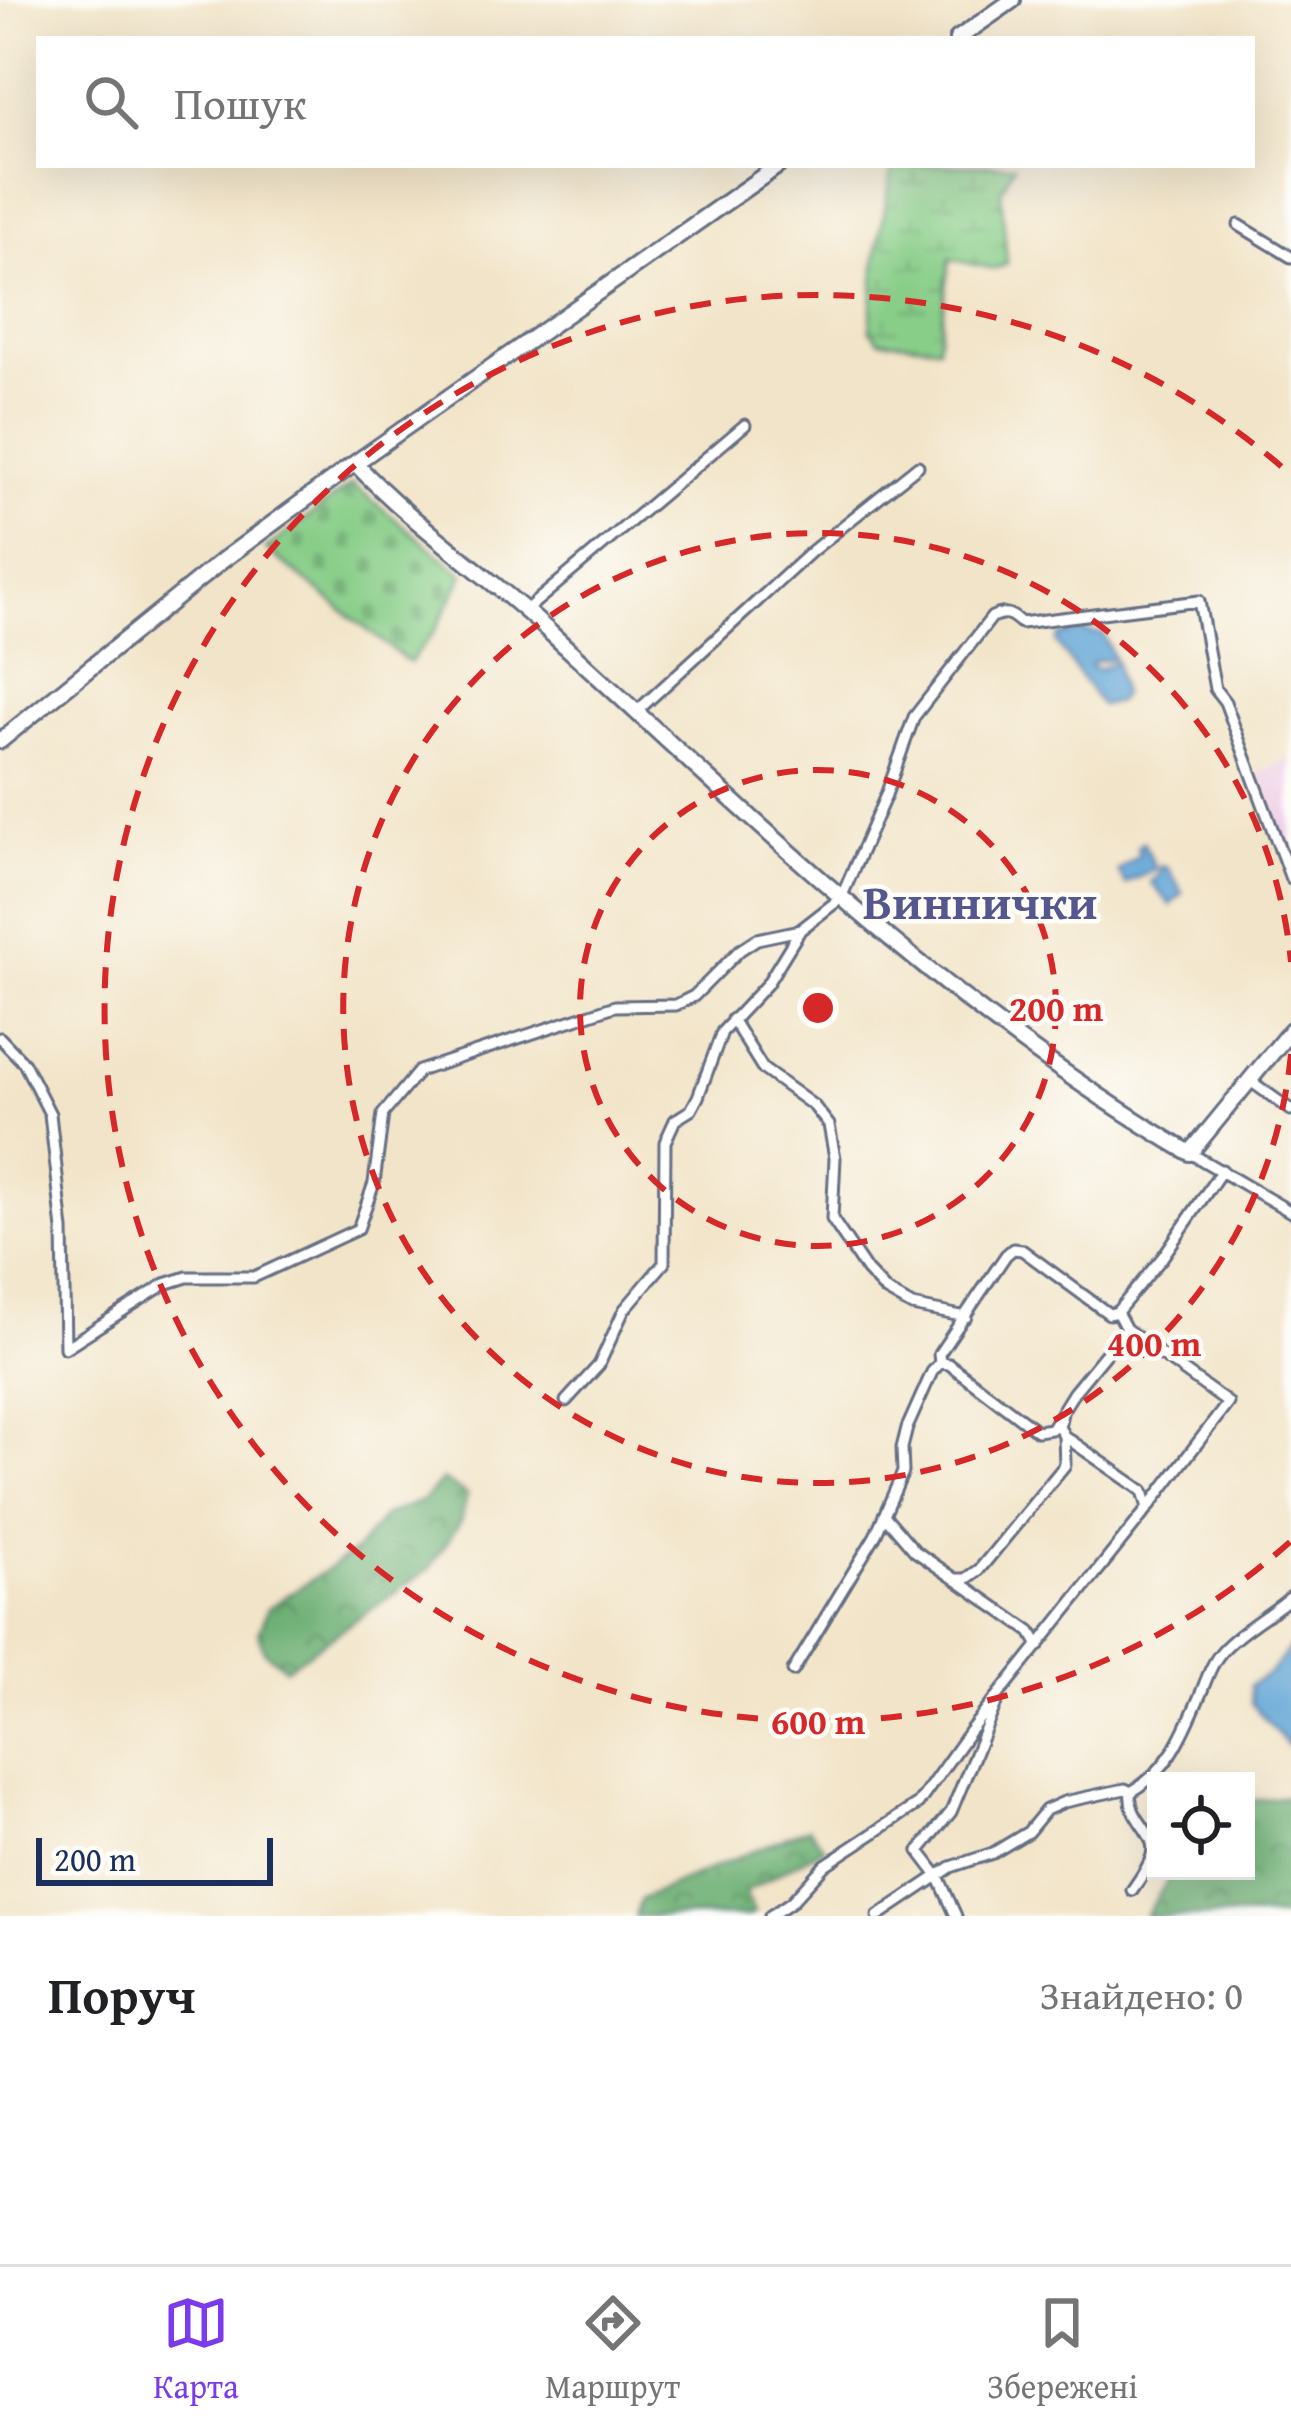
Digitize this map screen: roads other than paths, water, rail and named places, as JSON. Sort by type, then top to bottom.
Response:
[{"type":"street","points":[[961,36],[1013,0]]},
{"type":"street","points":[[0,741],[224,560],[774,168]]},
{"type":"street","points":[[1239,225],[1291,257]]},
{"type":"street","points":[[526,610],[746,425]]},
{"type":"street","points":[[355,463],[526,610],[841,898],[988,1017],[1190,1153],[1291,1212]]},
{"type":"street","points":[[636,712],[812,551],[918,466]]},
{"type":"street","points":[[566,1401],[599,1365],[624,1310],[664,1263],[665,1142],[675,1120],[691,1110],[731,1019],[767,984],[800,930],[841,898],[914,717],[992,617],[1011,614],[1021,623],[1199,601],[1215,689],[1225,702],[1291,879]]},
{"type":"street","points":[[0,1038],[24,1063],[50,1114],[63,1230],[65,1348],[165,1284],[188,1277],[254,1277],[358,1229],[374,1184],[383,1114],[419,1071],[614,1006],[676,1005],[694,996],[757,939],[800,930]]},
{"type":"street","points":[[731,1019],[763,1069],[814,1106],[829,1125],[835,1158],[832,1219],[867,1271],[886,1291],[912,1306],[966,1317]]},
{"type":"street","points":[[1190,1153],[1291,1030]]},
{"type":"street","points":[[1249,1080],[1291,1110]]},
{"type":"street","points":[[940,1363],[938,1354],[1013,1249],[1022,1250],[1109,1314],[1117,1312],[1162,1258],[1222,1170]]},
{"type":"street","points":[[770,1916],[826,1865],[918,1804],[1228,1403],[1126,1329],[1117,1312]]},
{"type":"street","points":[[940,1363],[949,1364],[1037,1430],[1051,1429],[1126,1329]]},
{"type":"street","points":[[793,1671],[884,1515],[903,1472],[907,1428],[940,1363]]},
{"type":"street","points":[[952,1580],[966,1579],[979,1570],[1065,1465],[1059,1426],[1062,1413]]},
{"type":"street","points":[[1064,1436],[1143,1491],[1148,1508]]},
{"type":"street","points":[[884,1515],[915,1551],[1031,1632],[1039,1646]]},
{"type":"street","points":[[1131,1792],[1165,1766],[1224,1648],[1291,1598]]},
{"type":"street","points":[[956,1916],[938,1876],[920,1851],[958,1799],[998,1695]]},
{"type":"street","points":[[878,1916],[938,1876],[1028,1832],[1046,1810],[1125,1789],[1131,1792]]},
{"type":"street","points":[[1131,1792],[1129,1805],[1152,1844],[1152,1855],[1132,1890]]},
{"type":"water","points":[[1079,631],[1103,634],[1114,659],[1090,666],[1098,669],[1116,662],[1122,695],[1117,702],[1101,706],[1056,642],[1059,636]]},
{"type":"water","points":[[1143,842],[1156,869],[1125,884],[1118,871],[1139,855],[1137,847]]},
{"type":"water","points":[[1160,866],[1168,868],[1183,893],[1171,905],[1151,883]]},
{"type":"water","points":[[1291,1647],[1291,1749],[1251,1703],[1250,1685],[1270,1673]]},
{"type":"district","name":"Виннички","points":[[980,902]]}]
